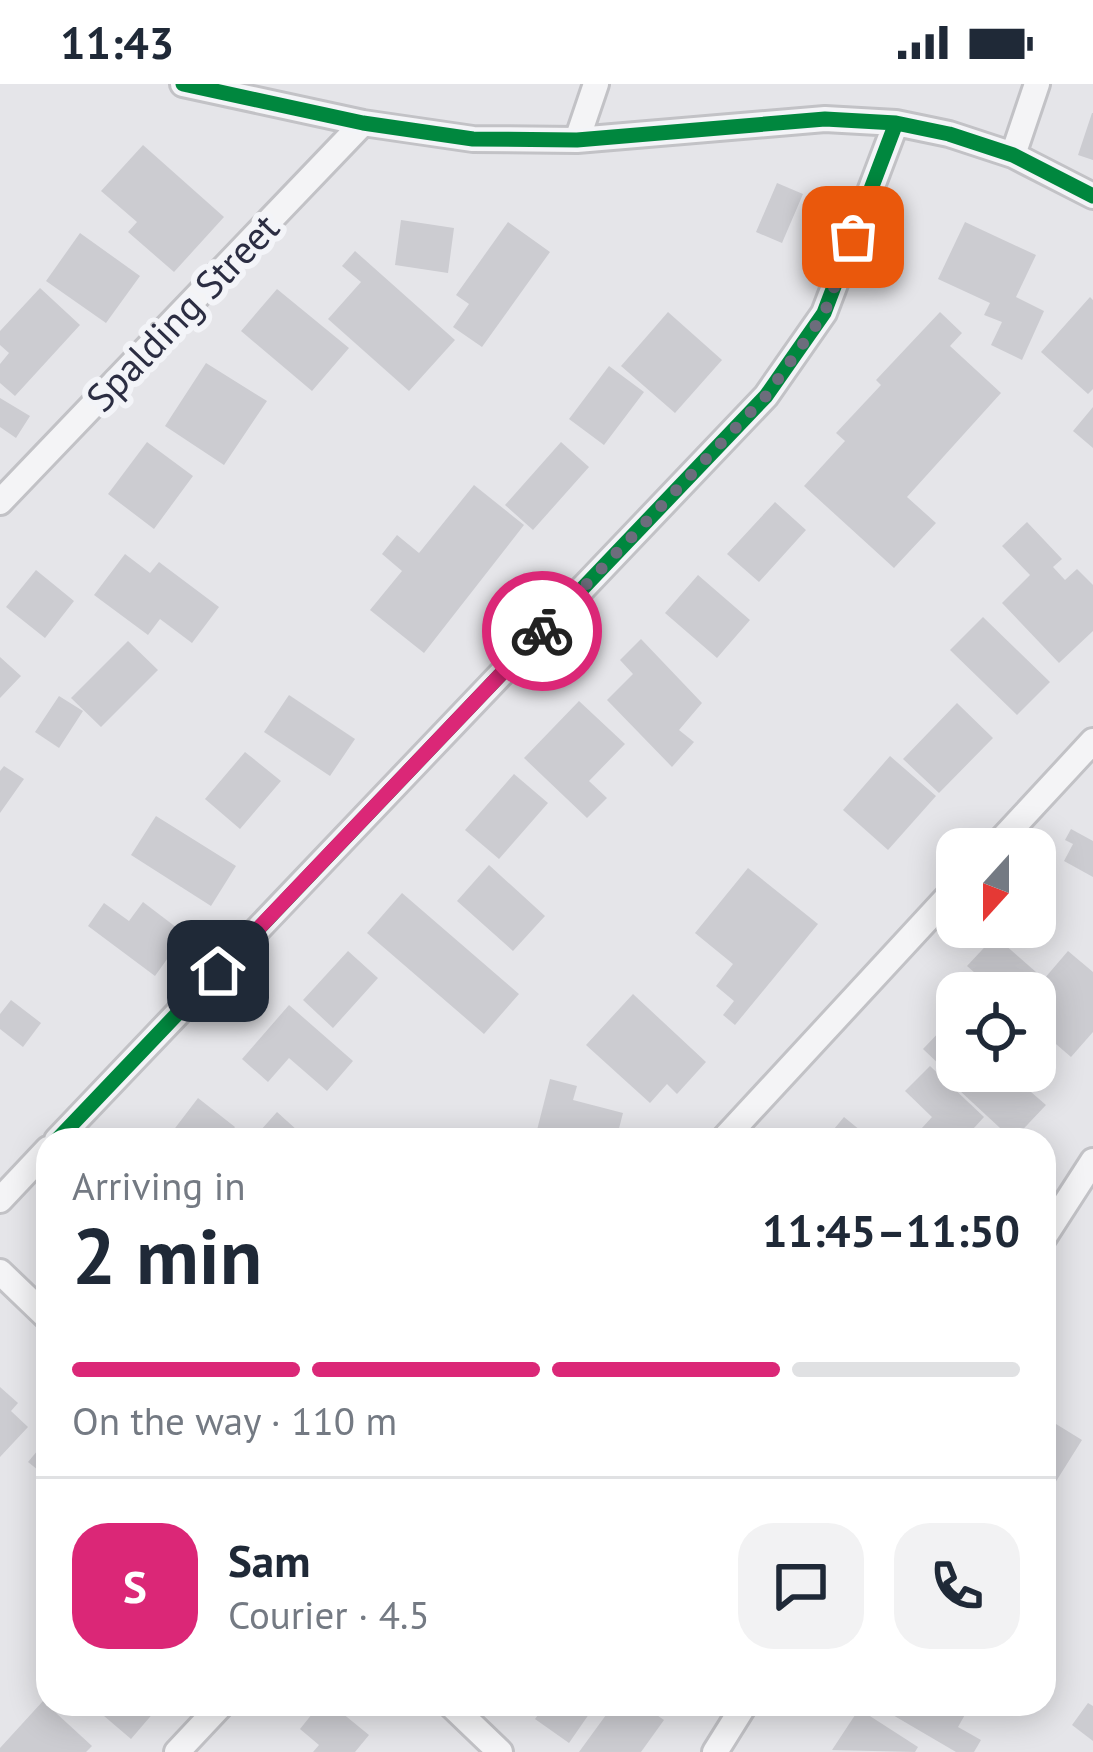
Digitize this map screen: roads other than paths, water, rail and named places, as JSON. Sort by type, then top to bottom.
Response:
[{"type":"street","points":[[183,84],[363,123],[473,139],[577,140],[825,119],[896,123],[1013,155],[1093,196]]},
{"type":"street","points":[[577,140],[596,84]]},
{"type":"street","points":[[1013,155],[1037,84]]},
{"type":"street","name":"Spalding Street","points":[[0,502],[363,123]]},
{"type":"street","points":[[68,1128],[766,396],[824,314],[896,123]]},
{"type":"street","points":[[1012,828],[1093,741]]},
{"type":"street","points":[[734,1128],[936,910]]},
{"type":"street","points":[[1056,1218],[1093,1161]]},
{"type":"street","points":[[0,1200],[36,1162]]},
{"type":"street","points":[[0,1272],[36,1306]]},
{"type":"street","points":[[177,1752],[211,1716]]},
{"type":"street","points":[[462,1716],[500,1752]]},
{"type":"street","points":[[715,1752],[738,1716]]}]
